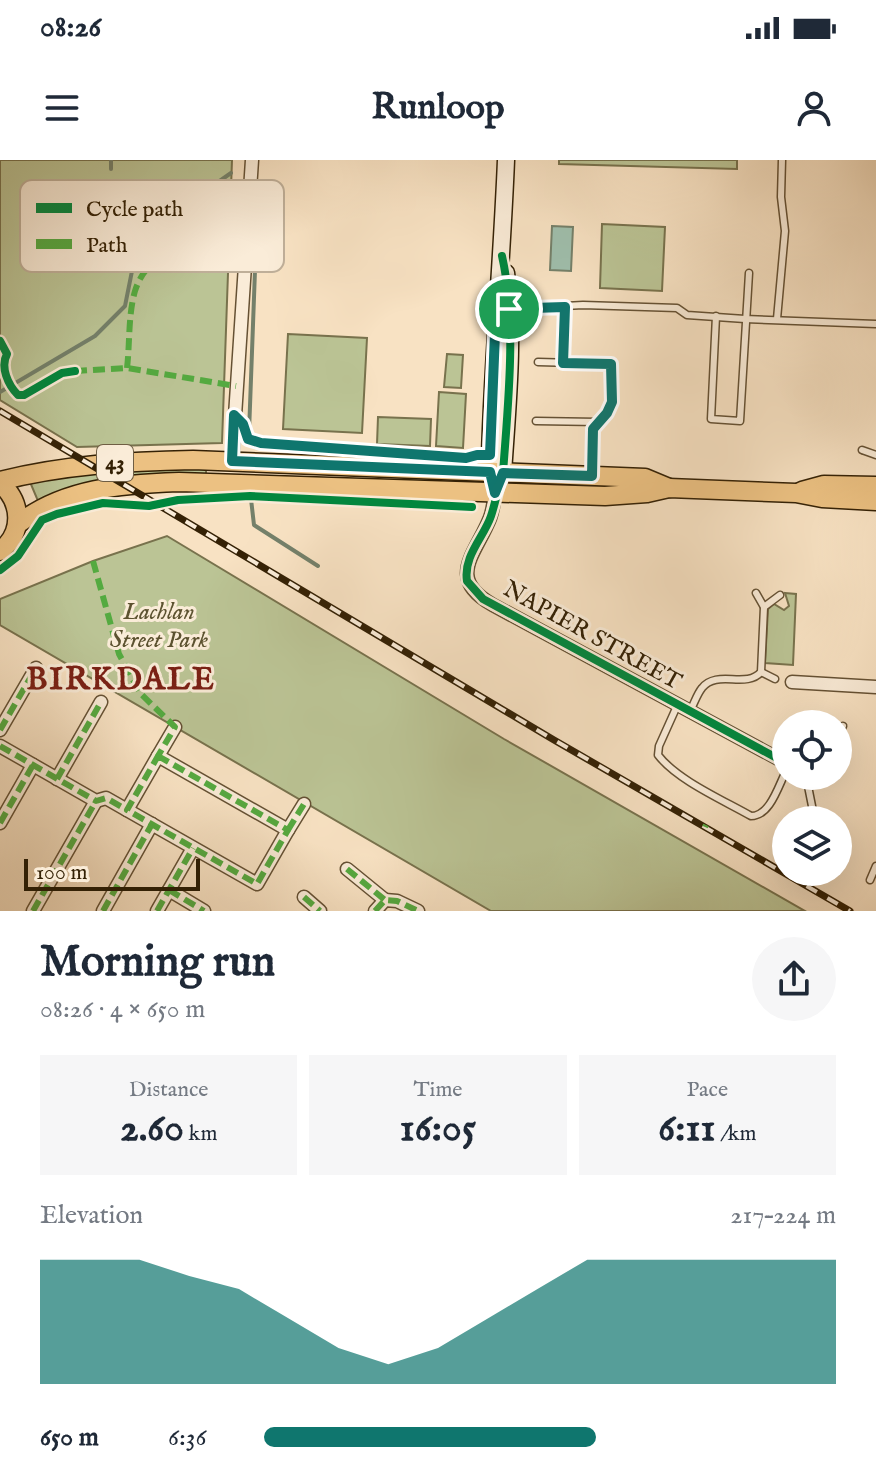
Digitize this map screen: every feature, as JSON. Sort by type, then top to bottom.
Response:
[{"type":"main road","name":"43","points":[[0,482],[37,473],[124,462],[232,461],[645,478],[669,488]]},
{"type":"main road","points":[[0,482],[14,500],[18,524]]},
{"type":"main road","name":"43","points":[[0,551],[14,536],[18,524],[45,505],[98,489],[147,483],[232,482],[605,496],[669,488],[796,493],[876,501]]},
{"type":"main road","name":"43","points":[[796,493],[824,485],[876,486]]},
{"type":"street","points":[[251,180],[252,160]]},
{"type":"street","points":[[495,493],[506,160]]},
{"type":"street","points":[[232,461],[245,272]]},
{"type":"street","name":"NAPIER STREET","points":[[495,493],[492,514],[466,569],[467,581],[474,592],[772,755]]},
{"type":"street","points":[[0,730],[36,668]]},
{"type":"street","points":[[792,682],[876,687]]},
{"type":"street","points":[[57,779],[101,702]]},
{"type":"street","points":[[127,810],[175,727]]},
{"type":"street","points":[[0,746],[96,801]]},
{"type":"street","points":[[158,756],[288,830]]},
{"type":"street","points":[[0,823],[33,765]]},
{"type":"street","points":[[33,911],[96,801],[106,798],[257,884],[304,804]]},
{"type":"street","points":[[103,911],[152,824]]},
{"type":"street","points":[[157,911],[193,848]]},
{"type":"street","points":[[347,869],[385,900],[397,901],[418,911]]},
{"type":"street","points":[[169,890],[204,911]]},
{"type":"street","points":[[304,897],[320,911]]},
{"type":"street","points":[[375,911],[385,900]]},
{"type":"lane","points":[[777,319],[785,231],[781,197],[782,160]]},
{"type":"lane","points":[[716,316],[711,419],[740,421],[749,273]]},
{"type":"lane","points":[[563,363],[565,307]]},
{"type":"lane","points":[[502,309],[677,308],[687,315],[876,324]]},
{"type":"lane","points":[[538,362],[611,364],[612,402],[593,429],[592,476]]},
{"type":"lane","points":[[536,421],[598,422]]},
{"type":"lane","points":[[862,450],[876,455]]},
{"type":"lane","points":[[756,593],[764,607],[761,672]]},
{"type":"lane","points":[[764,607],[780,595]]},
{"type":"lane","points":[[761,672],[775,679]]},
{"type":"lane","points":[[690,711],[702,686],[715,679],[749,680],[761,672]]},
{"type":"lane","points":[[677,706],[659,746],[658,755],[664,763],[751,816],[759,816],[766,810],[776,790]]},
{"type":"lane","points":[[870,880],[876,866]]},
{"type":"green space","points":[[0,160],[232,160],[231,180],[20,180],[20,272],[228,272],[222,443],[77,447],[0,400]]},
{"type":"green space","points":[[559,160],[737,160],[737,169],[559,164]]},
{"type":"green space","points":[[602,224],[665,227],[662,291],[600,288]]},
{"type":"green space","points":[[288,334],[367,338],[362,433],[283,429]]},
{"type":"green space","points":[[447,354],[463,355],[461,388],[444,387]]},
{"type":"green space","points":[[439,392],[466,394],[463,448],[436,446]]},
{"type":"green space","points":[[378,417],[431,419],[430,446],[377,444]]},
{"type":"green space","points":[[206,467],[206,474],[38,501],[30,482],[91,473]]},
{"type":"green space","name":"Lachlan Street Park","points":[[167,536],[504,739],[805,911],[491,911],[0,625],[0,599],[93,561]]},
{"type":"green space","points":[[785,593],[796,594],[793,665],[765,663],[768,609],[774,604],[784,610],[789,606]]},
{"type":"shaded area","points":[[552,226],[573,227],[571,271],[550,270]]},
{"type":"waterway","points":[[111,160],[111,169]]},
{"type":"waterway","points":[[221,180],[231,173]]},
{"type":"waterway","points":[[0,392],[95,336],[125,306],[132,272]]},
{"type":"waterway","points":[[249,433],[255,272]]},
{"type":"waterway","points":[[251,499],[254,525],[318,566]]},
{"type":"railway","points":[[0,411],[554,740],[850,911]]},
{"type":"marked path","points":[[127,368],[133,300],[145,272]]},
{"type":"marked path","points":[[75,371],[127,368],[236,386]]},
{"type":"marked path","points":[[93,561],[119,654],[140,693],[175,727],[158,756]]},
{"type":"marked path","points":[[0,730],[36,668]]},
{"type":"marked path","points":[[57,779],[101,702]]},
{"type":"marked path","points":[[0,746],[96,801],[106,798],[127,810]]},
{"type":"marked path","points":[[158,756],[288,830],[257,884],[127,810],[158,756]]},
{"type":"marked path","points":[[0,823],[33,765]]},
{"type":"marked path","points":[[33,911],[96,801]]},
{"type":"marked path","points":[[288,830],[304,804]]},
{"type":"marked path","points":[[103,911],[152,824]]},
{"type":"marked path","points":[[157,911],[193,848]]},
{"type":"marked path","points":[[347,869],[385,900]]},
{"type":"marked path","points":[[169,890],[204,911]]},
{"type":"marked path","points":[[304,897],[320,911]]},
{"type":"marked path","points":[[375,911],[385,900],[397,901],[418,911]]},
{"type":"cycle path","points":[[502,256],[510,336],[503,473],[488,524],[468,563],[467,581],[483,599],[772,755]]},
{"type":"cycle path","points":[[0,341],[7,354],[4,364],[6,376],[18,395],[24,395],[62,373],[75,371]]},
{"type":"cycle path","points":[[234,415],[243,424],[248,439],[261,443],[466,458],[490,455]]},
{"type":"cycle path","points":[[0,570],[18,556],[42,520],[103,503],[149,506],[178,500],[250,496],[472,507]]},
{"type":"district","name":"BIRKDALE","points":[[121,680]]},
{"type":"route","points":[[565,307],[563,363],[611,364],[612,402],[593,429],[592,476],[503,473],[495,493],[490,472],[232,461],[234,415],[243,424],[248,439],[261,443],[466,458],[490,455],[496,309],[509,309],[565,307]]}]
